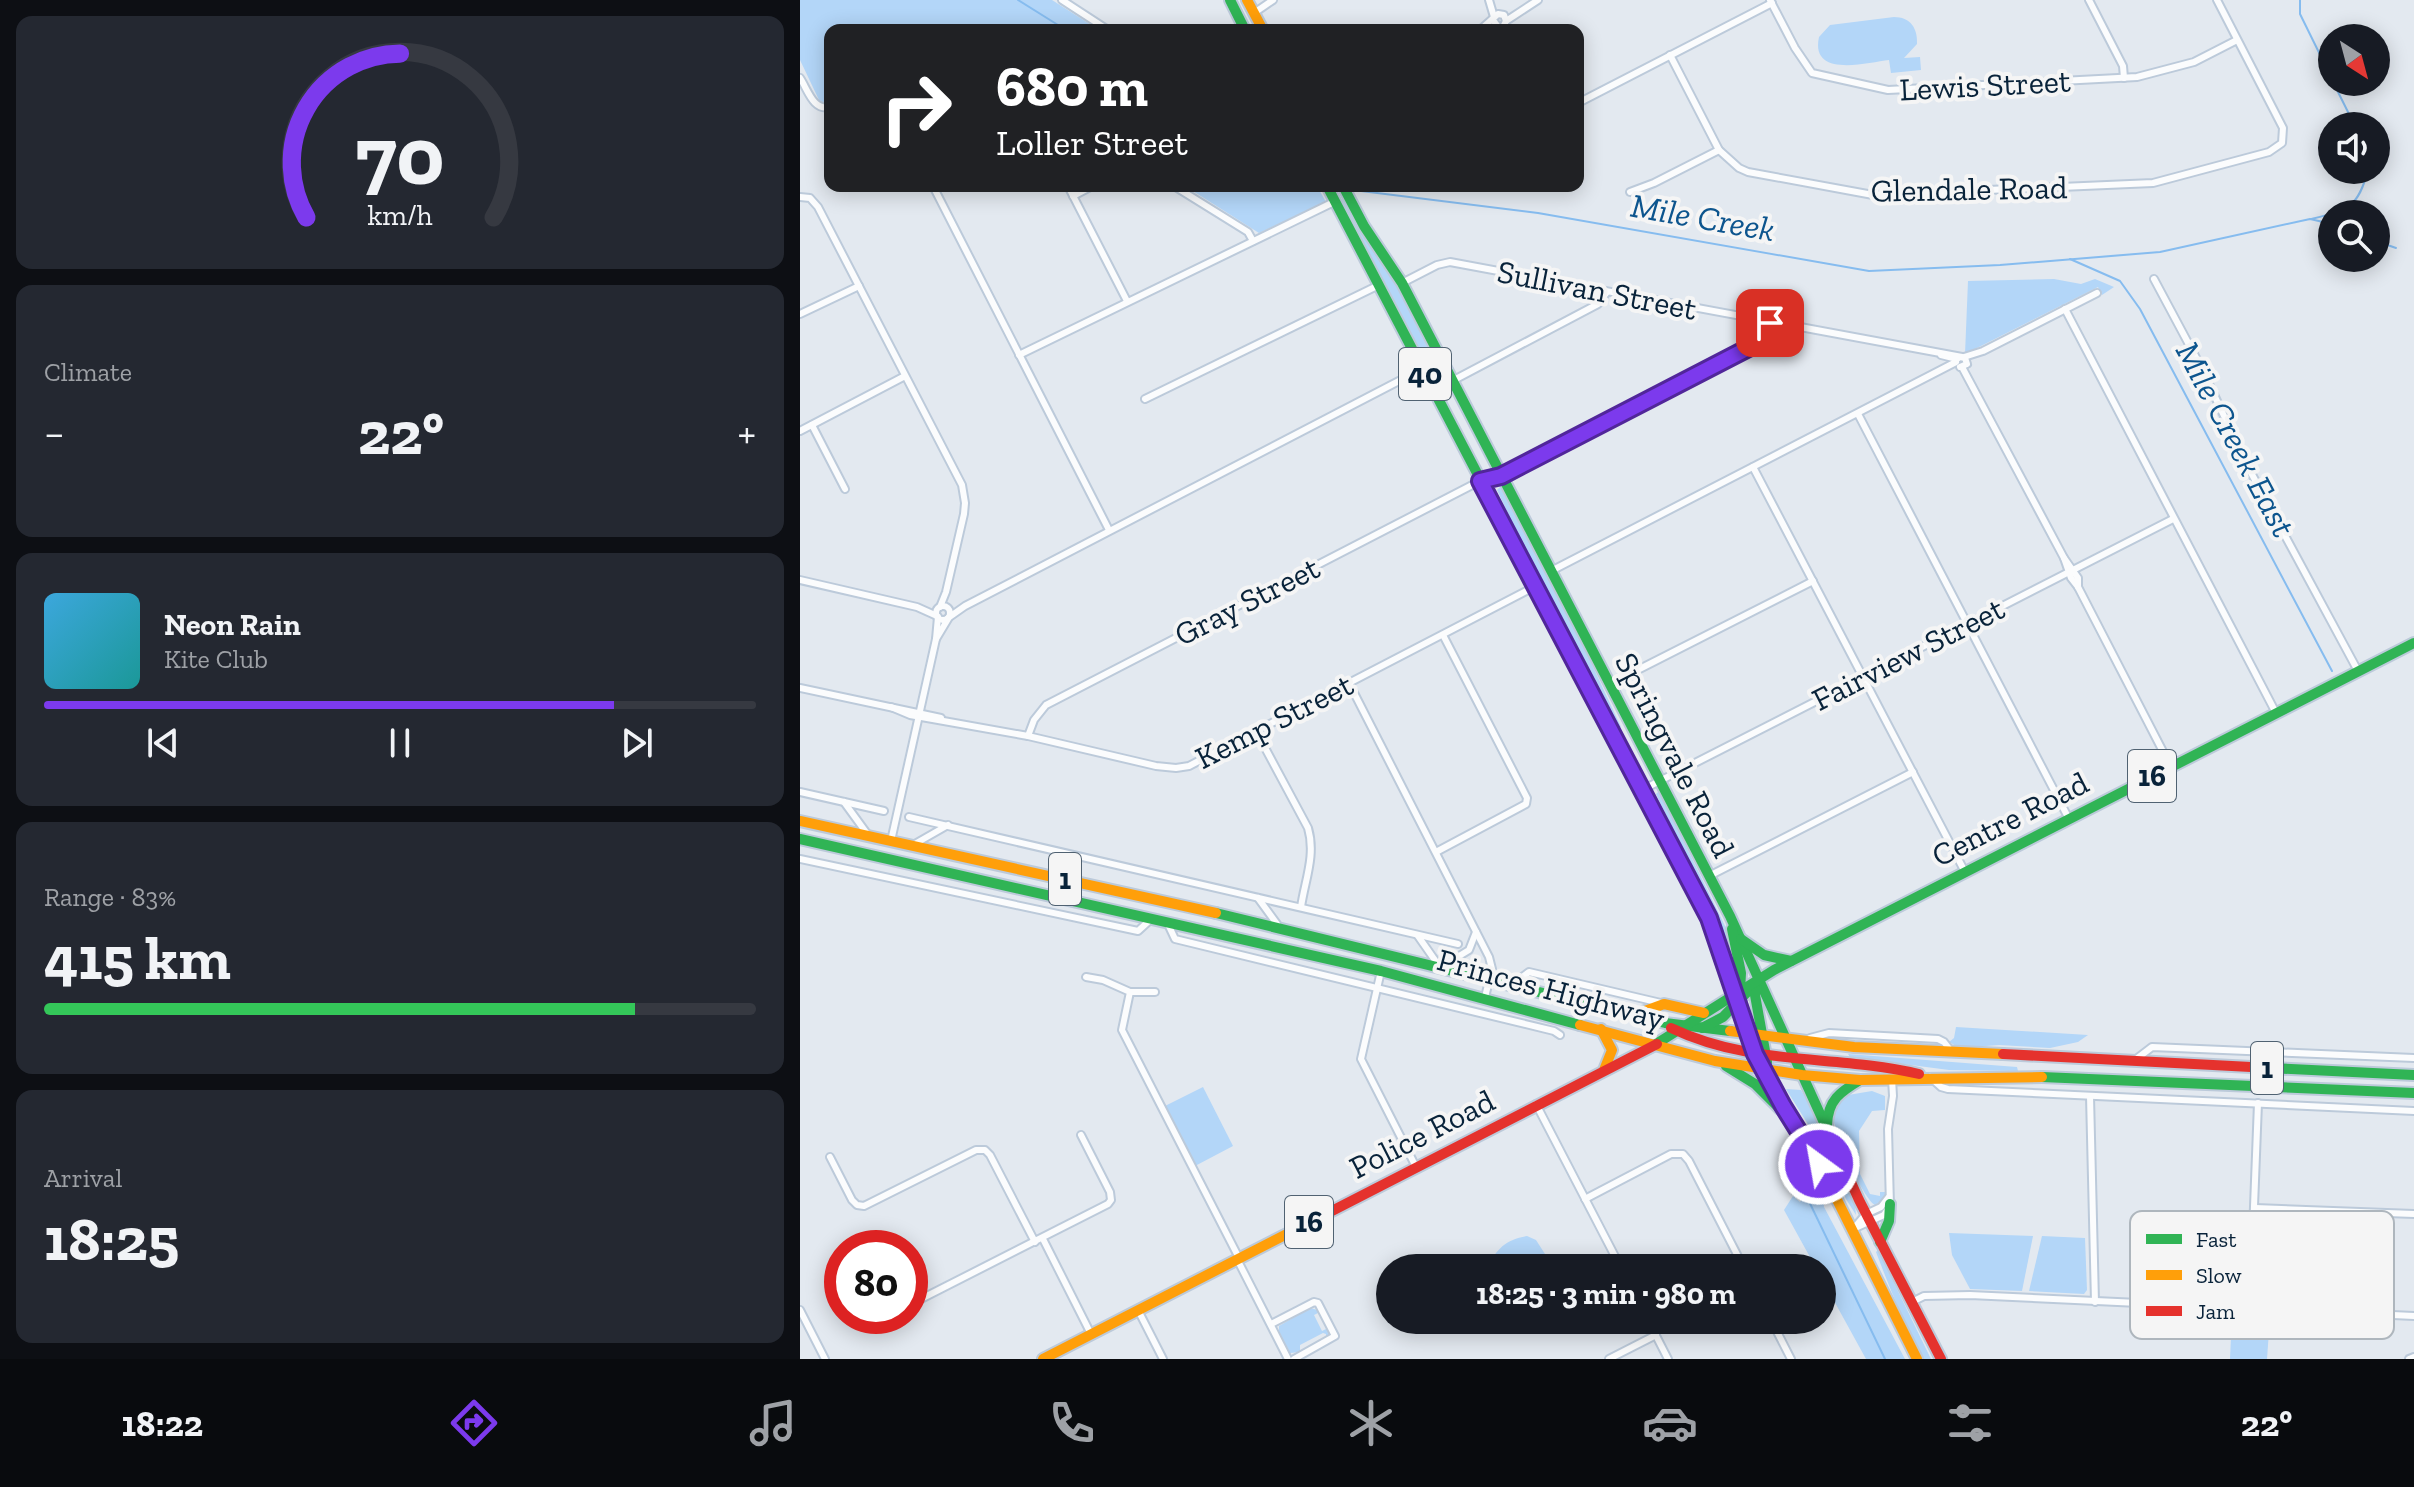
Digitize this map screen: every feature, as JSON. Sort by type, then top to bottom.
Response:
[{"type":"main road","points":[[1230,0],[1242,24]]},
{"type":"main road","points":[[1247,0],[1260,24]]},
{"type":"main road","name":"Springvale Road","points":[[1331,192],[1709,918],[1755,1054],[1819,1164],[1917,1359]]},
{"type":"main road","name":"Springvale Road","points":[[1346,192],[1402,283],[1730,916],[1827,1132],[1941,1359]]},
{"type":"main road","points":[[1480,481],[1501,476]]},
{"type":"main road","name":"Centre Road","points":[[1681,1030],[1791,961],[2414,643]]},
{"type":"main road","name":"Princes Highway","points":[[800,821],[1489,978],[1665,1023],[1742,1052],[1888,1067],[1928,1077]]},
{"type":"main road","name":"Princes Highway","points":[[800,839],[1381,971],[1715,1061],[1765,1070],[1860,1080],[1928,1077],[2094,1080],[2414,1093]]},
{"type":"main road","points":[[887,858],[891,841]]},
{"type":"main road","points":[[1730,916],[1741,973],[1737,996]]},
{"type":"main road","points":[[1741,939],[1764,955],[1791,961]]},
{"type":"main road","points":[[1760,978],[1755,995],[1767,1055],[1765,1070]]},
{"type":"main road","name":"Centre Road","points":[[1701,1029],[1719,1020],[1737,996],[1760,978]]},
{"type":"main road","points":[[1634,1015],[1666,1004],[1704,1013]]},
{"type":"main road","points":[[1601,1029],[1612,1050],[1604,1070]]},
{"type":"main road","name":"Princes Highway","points":[[1681,1030],[1701,1029],[1803,1043],[1952,1053],[2414,1075]]},
{"type":"main road","name":"Police Road","points":[[1043,1359],[1681,1030]]},
{"type":"main road","points":[[1715,1061],[1753,1082],[1793,1123]]},
{"type":"main road","points":[[2094,1080],[2096,1061]]},
{"type":"main road","points":[[1827,1132],[1830,1101],[1860,1080]]},
{"type":"main road","points":[[1880,1242],[1889,1221],[1890,1198]]},
{"type":"street","points":[[1062,0],[1099,24]]},
{"type":"street","points":[[1254,13],[1273,0]]},
{"type":"street","points":[[1489,0],[1500,23],[1538,0]]},
{"type":"street","points":[[2089,0],[2123,66],[2124,78]]},
{"type":"street","points":[[2217,0],[2237,40]]},
{"type":"street","points":[[1584,100],[1771,2]]},
{"type":"street","name":"Lewis Street","points":[[1771,2],[1812,73],[1888,90],[2124,78],[2194,62],[2237,40]]},
{"type":"street","name":"Glendale Road","points":[[1670,55],[1719,150],[1745,172],[1884,196],[2153,183],[2269,152],[2282,143],[2283,128],[2237,40]]},
{"type":"street","points":[[800,78],[817,106],[824,108]]},
{"type":"street","points":[[1630,192],[1719,150]]},
{"type":"street","points":[[936,192],[1109,530]]},
{"type":"street","points":[[1071,192],[1127,301]]},
{"type":"street","points":[[1073,196],[1081,192]]},
{"type":"street","points":[[1184,192],[1248,232],[1253,241]]},
{"type":"street","points":[[800,197],[810,198],[818,207],[962,485],[965,500],[891,841]]},
{"type":"street","points":[[1019,355],[1335,199]]},
{"type":"street","name":"Sullivan Street","points":[[1402,283],[1437,265],[1450,262],[1938,353],[1961,362]]},
{"type":"street","points":[[2154,279],[2201,367],[2248,467],[2358,671]]},
{"type":"street","points":[[1145,399],[1379,285]]},
{"type":"street","points":[[800,314],[859,286]]},
{"type":"street","points":[[1452,381],[1598,304],[1607,292]]},
{"type":"street","points":[[1551,571],[2097,293]]},
{"type":"street","points":[[2065,309],[2276,713]]},
{"type":"street","points":[[1758,343],[1770,323]]},
{"type":"street","points":[[1501,476],[1778,334],[1786,326]]},
{"type":"street","points":[[1961,362],[2171,767]]},
{"type":"street","points":[[936,639],[948,618],[965,606],[1422,369]]},
{"type":"street","points":[[800,431],[905,376]]},
{"type":"street","points":[[1858,414],[2069,819]]},
{"type":"street","points":[[812,425],[845,489]]},
{"type":"street","points":[[1753,467],[1965,872]]},
{"type":"street","name":"Gray Street","points":[[1028,736],[1034,720],[1046,705],[1480,481]]},
{"type":"street","name":"Fairview Street","points":[[1642,790],[2173,519]]},
{"type":"street","points":[[800,580],[917,607],[938,617],[948,618]]},
{"type":"street","points":[[1610,684],[1813,581]]},
{"type":"street","name":"Kemp Street","points":[[800,688],[1176,768],[1189,766],[1536,586]]},
{"type":"street","points":[[917,607],[965,606]]},
{"type":"street","points":[[944,607],[948,618]]},
{"type":"street","points":[[1436,852],[1526,804],[1527,798],[1443,635]]},
{"type":"street","points":[[1349,683],[1490,960],[1485,997]]},
{"type":"street","points":[[1256,731],[1312,840],[1301,907]]},
{"type":"street","points":[[1709,876],[1913,772]]},
{"type":"street","points":[[800,792],[884,811]]},
{"type":"street","points":[[844,802],[868,835]]},
{"type":"street","name":"Princes Highway","points":[[909,817],[1458,944]]},
{"type":"street","points":[[912,845],[948,825]]},
{"type":"street","points":[[884,876],[887,858]]},
{"type":"street","points":[[800,859],[1138,931],[1153,917]]},
{"type":"street","points":[[1258,898],[1280,929]]},
{"type":"street","points":[[1062,914],[1065,900]]},
{"type":"street","name":"Princes Highway","points":[[1166,921],[1175,939],[1554,1031],[1560,1035]]},
{"type":"street","points":[[1440,966],[1469,950],[1476,931]]},
{"type":"street","name":"Princes Highway","points":[[1415,934],[1440,966]]},
{"type":"street","points":[[1381,971],[1361,1062],[1416,1167]]},
{"type":"street","name":"Princes Highway","points":[[1513,984],[1531,972],[1666,1004]]},
{"type":"street","points":[[1086,977],[1103,980],[1130,992],[1155,992]]},
{"type":"street","points":[[1130,992],[1122,1030],[1288,1359]]},
{"type":"street","name":"Princes Highway","points":[[2132,1062],[2152,1047],[2414,1058]]},
{"type":"street","points":[[2269,1068],[2270,1052]]},
{"type":"street","points":[[2344,1072],[2346,1055]]},
{"type":"street","name":"Princes Highway","points":[[1928,1077],[1948,1089],[2414,1111]]},
{"type":"street","points":[[1868,1217],[1884,1215],[1890,1198],[1888,1129],[1892,1079]]},
{"type":"street","points":[[2090,1096],[2095,1302]]},
{"type":"street","points":[[2255,1211],[2258,1103]]},
{"type":"street","points":[[1536,1104],[1614,1254]]},
{"type":"street","points":[[928,1296],[1101,1209],[1111,1201],[1110,1192],[1081,1135]]},
{"type":"street","points":[[830,1157],[854,1202],[864,1206],[976,1150],[985,1150],[1091,1334]]},
{"type":"street","points":[[1585,1199],[1671,1154],[1683,1154],[1737,1254]]},
{"type":"street","points":[[1853,1229],[1890,1198]]},
{"type":"street","points":[[2255,1208],[2334,1211]]},
{"type":"street","points":[[2394,1213],[2414,1214]]},
{"type":"street","points":[[1911,1302],[1924,1296],[1970,1295],[2130,1304]]},
{"type":"street","points":[[1271,1324],[1314,1302],[1318,1303],[1335,1336],[1294,1359]]},
{"type":"street","points":[[800,1310],[825,1359]]},
{"type":"street","points":[[1138,1310],[1163,1359]]},
{"type":"street","points":[[2394,1315],[2414,1316]]},
{"type":"street","points":[[1778,1334],[1791,1359]]},
{"type":"street","points":[[1609,1359],[1656,1335],[1668,1359]]},
{"type":"shaded area","points":[[800,0],[1052,0],[1090,24],[824,24],[824,102],[819,100],[800,60]]},
{"type":"shaded area","points":[[1894,17],[1909,21],[1914,28],[1917,44],[1904,58],[1920,57],[1921,70],[1891,73],[1889,60],[1854,65],[1831,63],[1818,50],[1819,37],[1830,25]]},
{"type":"shaded area","points":[[1194,192],[1320,192],[1326,202],[1259,233]]},
{"type":"shaded area","points":[[1340,199],[1345,200],[1389,272],[1441,373],[1434,378]]},
{"type":"shaded area","points":[[2054,279],[2081,284],[2095,279],[2114,287],[2102,295],[2098,287],[1965,354],[1968,281]]},
{"type":"shaded area","points":[[1500,487],[1582,643],[1621,727],[1617,729],[1545,592],[1497,490]]},
{"type":"shaded area","points":[[1659,791],[1727,930],[1735,973],[1716,919],[1656,794]]},
{"type":"shaded area","points":[[1956,1027],[2088,1035],[2078,1042],[2050,1048],[1999,1045],[1960,1048],[1949,1042],[1954,1038]]},
{"type":"shaded area","points":[[1848,1054],[2017,1067],[2018,1071],[1949,1070],[1850,1057]]},
{"type":"shaded area","points":[[1203,1087],[1233,1146],[1195,1166],[1165,1106]]},
{"type":"shaded area","points":[[1786,1089],[1801,1090],[1804,1095],[1855,1205],[1856,1215],[1819,1142]]},
{"type":"shaded area","points":[[1872,1091],[1885,1096],[1885,1110],[1872,1111],[1859,1131],[1860,1174],[1870,1194],[1880,1196],[1880,1192],[1885,1192],[1885,1199],[1875,1205],[1863,1190],[1850,1164],[1833,1113],[1833,1103],[1847,1092],[1848,1095]]},
{"type":"shaded area","points":[[1816,1180],[1824,1207],[1905,1359],[1866,1359],[1836,1304],[1836,1254],[1808,1254],[1784,1210],[1793,1196],[1800,1202]]},
{"type":"shaded area","points":[[1949,1233],[2033,1236],[2022,1291],[1970,1289],[1952,1255]]},
{"type":"shaded area","points":[[1527,1236],[1536,1240],[1545,1254],[1495,1254],[1513,1240]]},
{"type":"shaded area","points":[[2042,1236],[2085,1238],[2087,1290],[2084,1294],[2029,1291]]},
{"type":"shaded area","points":[[1878,1250],[1931,1359],[1924,1359],[1910,1333],[1881,1266]]},
{"type":"shaded area","points":[[1310,1308],[1320,1312],[1314,1315],[1322,1331],[1328,1328],[1330,1334],[1326,1339],[1323,1333],[1300,1345],[1300,1352],[1290,1353],[1279,1333],[1279,1326]]},
{"type":"shaded area","points":[[2231,1339],[2268,1339],[2267,1359],[2230,1359]]},
{"type":"waterway","name":"Mile Creek","points":[[1018,0],[1056,24]]},
{"type":"waterway","points":[[2300,0],[2300,14],[2318,51]]},
{"type":"waterway","points":[[2340,96],[2348,112]]},
{"type":"waterway","points":[[2311,219],[2343,210],[2355,200],[2364,184]]},
{"type":"waterway","name":"Mile Creek","points":[[1369,192],[1538,213],[1869,271],[2000,265],[2160,252],[2310,219],[2318,221]]},
{"type":"waterway","points":[[2390,246],[2396,248]]},
{"type":"waterway","name":"Mile Creek East","points":[[2070,259],[2120,281],[2140,309],[2332,671]]},
{"type":"waterway","points":[[1797,1197],[1813,1175]]},
{"type":"waterway","points":[[1803,1189],[1885,1359]]},
{"type":"traffic: fast","points":[[1230,0],[1242,24]]},
{"type":"traffic: fast","points":[[1330,192],[1699,898],[1715,935],[1735,1000]]},
{"type":"traffic: fast","points":[[1346,192],[1364,226],[1402,283],[1730,916],[1831,1138]]},
{"type":"traffic: fast","points":[[1656,1044],[1774,970],[2414,643]]},
{"type":"traffic: fast","points":[[800,839],[1381,971],[1580,1025]]},
{"type":"traffic: fast","points":[[1216,913],[1665,1023],[1730,1031]]},
{"type":"traffic: fast","points":[[1732,929],[1741,973],[1740,991]]},
{"type":"traffic: fast","points":[[1741,939],[1764,955],[1791,961]]},
{"type":"traffic: fast","points":[[1702,1028],[1723,1017],[1756,983]]},
{"type":"traffic: fast","points":[[1757,984],[1755,995],[1767,1062]]},
{"type":"traffic: fast","points":[[1726,1066],[1755,1084],[1780,1109]]},
{"type":"traffic: fast","points":[[2270,1068],[2414,1075]]},
{"type":"traffic: fast","points":[[2042,1077],[2414,1093]]},
{"type":"traffic: fast","points":[[1827,1125],[1836,1098],[1860,1080]]},
{"type":"traffic: fast","points":[[1880,1242],[1889,1221],[1890,1204]]},
{"type":"traffic: slow","points":[[1247,0],[1260,24]]},
{"type":"traffic: slow","points":[[800,821],[1216,913]]},
{"type":"traffic: slow","points":[[1735,1000],[1755,1054],[1819,1164],[1917,1359]]},
{"type":"traffic: slow","points":[[1634,1015],[1664,1004],[1704,1013]]},
{"type":"traffic: slow","points":[[1580,1025],[1715,1061],[1802,1075],[1860,1080],[2042,1077]]},
{"type":"traffic: slow","points":[[1601,1029],[1612,1050],[1604,1070]]},
{"type":"traffic: slow","points":[[1730,1031],[1854,1047],[2003,1054]]},
{"type":"traffic: slow","points":[[1043,1359],[1326,1214]]},
{"type":"traffic: jam","points":[[1671,1028],[1732,1049],[1919,1074]]},
{"type":"traffic: jam","points":[[1326,1214],[1657,1044]]},
{"type":"traffic: jam","points":[[2003,1054],[2270,1068]]},
{"type":"traffic: jam","points":[[1831,1138],[1859,1200],[1941,1359]]},
{"type":"route","points":[[1770,323],[1764,338],[1758,343],[1501,476],[1480,481],[1709,918],[1739,1015],[1755,1054],[1819,1164]]}]
